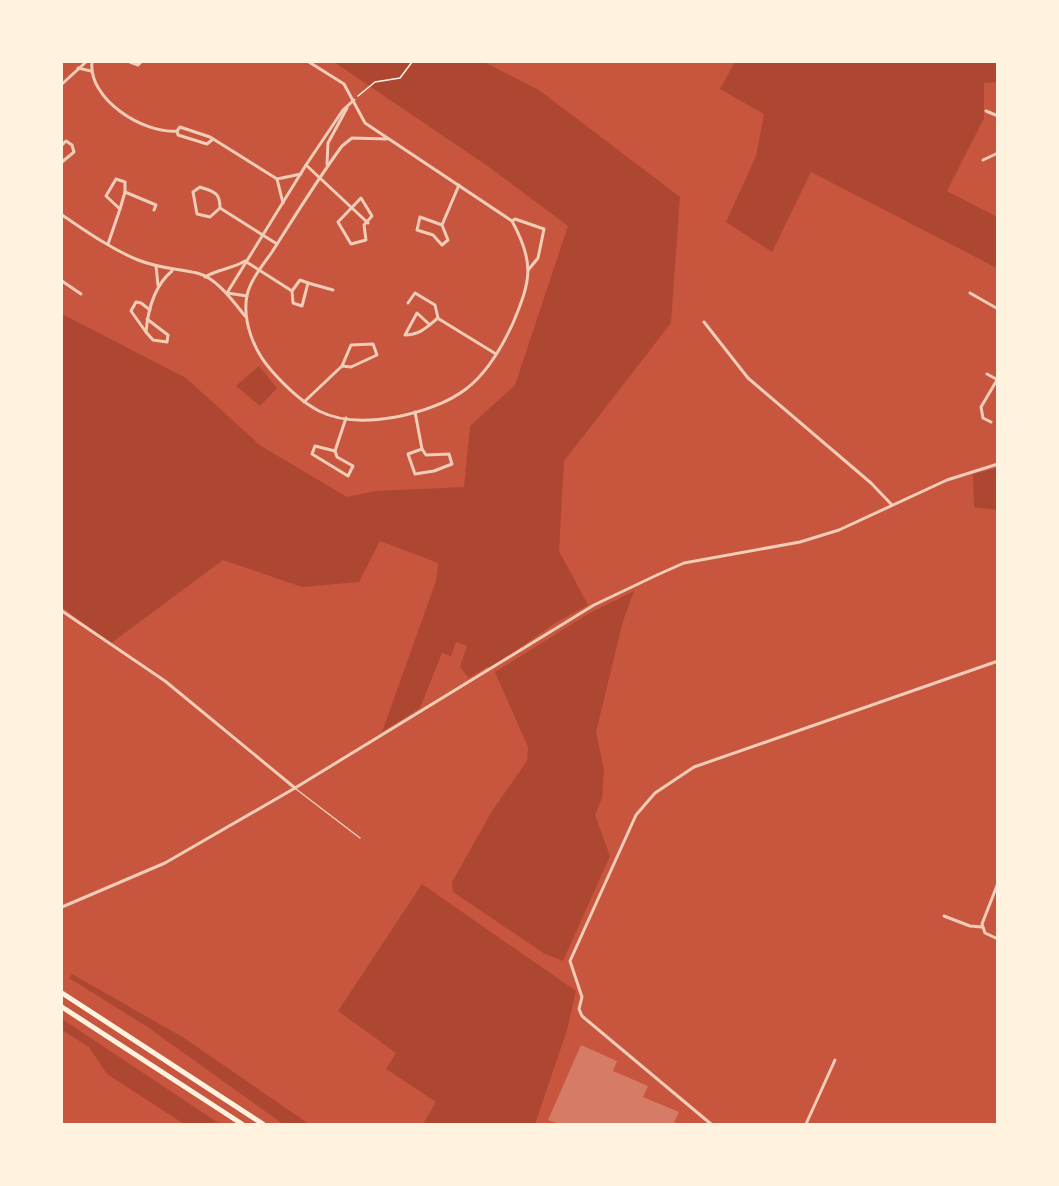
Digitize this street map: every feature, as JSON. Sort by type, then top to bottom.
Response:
[{"type":"highway","points":[[62,993],[263,1125]]},
{"type":"highway","points":[[62,1007],[242,1125]]},
{"type":"street","points":[[62,84],[86,62]]},
{"type":"street","points":[[92,62],[91,71],[102,93],[128,116],[141,123],[170,132],[177,131],[180,127],[189,129],[213,140],[277,179],[301,174]]},
{"type":"street","points":[[130,62],[138,65],[141,62]]},
{"type":"street","points":[[309,62],[344,84],[354,99],[361,118],[387,139],[512,221],[522,239],[530,269]]},
{"type":"street","points":[[78,68],[91,71]]},
{"type":"street","points":[[226,293],[306,165],[354,99]]},
{"type":"street","points":[[327,166],[328,143],[347,108]]},
{"type":"street","points":[[986,111],[998,116]]},
{"type":"street","points":[[177,131],[178,135],[207,144],[213,140]]},
{"type":"street","points":[[246,316],[247,296],[259,271],[342,146],[352,138],[387,139]]},
{"type":"street","points":[[62,145],[66,141],[72,145],[74,152],[62,162],[62,168]]},
{"type":"street","points":[[982,160],[998,153]]},
{"type":"street","points":[[306,165],[368,223]]},
{"type":"street","points":[[277,179],[283,203]]},
{"type":"street","points":[[108,244],[120,209],[125,192],[125,182],[116,180],[106,196],[120,209]]},
{"type":"street","points":[[442,225],[420,217],[417,230],[433,235],[442,245],[448,240],[442,225],[459,185]]},
{"type":"street","points":[[220,208],[210,217],[198,214],[193,192],[200,187],[217,193],[220,208],[277,244]]},
{"type":"street","points":[[125,192],[156,205],[154,210]]},
{"type":"street","points":[[361,198],[372,216],[364,225],[366,240],[351,244],[339,222],[352,206],[361,198]]},
{"type":"street","points":[[62,215],[108,244],[156,266],[172,271],[198,273],[226,293],[246,316],[266,364],[304,402],[321,412],[346,418],[383,419],[432,408],[467,389],[496,354],[523,298],[530,269],[538,258],[543,230],[515,219],[512,221]]},
{"type":"street","points":[[245,261],[292,291]]},
{"type":"street","points":[[205,277],[213,272],[236,267],[245,261]]},
{"type":"street","points":[[146,332],[147,319],[158,286],[156,266]]},
{"type":"street","points":[[158,286],[172,271]]},
{"type":"street","points":[[308,283],[302,306],[293,303],[292,291],[300,280],[333,290]]},
{"type":"street","points":[[62,281],[81,294]]},
{"type":"street","points":[[226,293],[247,296]]},
{"type":"street","points":[[408,303],[415,293],[435,305],[438,318],[496,354]]},
{"type":"street","points":[[970,293],[998,309]]},
{"type":"street","points":[[147,319],[168,335],[167,342],[153,340],[131,311],[136,302],[150,310]]},
{"type":"street","points":[[430,325],[417,313],[405,335],[416,335],[430,325],[438,318]]},
{"type":"street","points":[[704,322],[748,378],[871,483],[892,505]]},
{"type":"street","points":[[304,402],[342,366],[351,345],[373,344],[377,355],[351,367],[342,366]]},
{"type":"street","points":[[987,374],[997,380],[981,406],[983,418],[991,422]]},
{"type":"street","points":[[415,412],[422,450],[426,455],[448,454],[452,464],[434,471],[415,474],[408,454],[411,451],[422,450]]},
{"type":"street","points":[[335,451],[315,447],[312,454],[348,476],[352,466],[337,457],[335,451],[346,418]]},
{"type":"street","points":[[62,907],[165,862],[295,788],[594,605],[657,575],[684,564],[800,542],[838,530],[956,477],[998,464]]},
{"type":"street","points":[[62,611],[165,681],[295,788]]},
{"type":"street","points":[[711,1125],[582,1016],[579,1009],[582,997],[570,961],[636,815],[655,793],[694,767],[998,662]]},
{"type":"street","points":[[998,883],[983,917],[982,927],[985,933],[998,939]]},
{"type":"street","points":[[944,915],[974,927],[982,927]]},
{"type":"street","points":[[806,1125],[836,1060]]},
{"type":"lane","points":[[295,788],[360,838]]},
{"type":"path","points":[[354,99],[375,82],[400,78],[412,62]]},
{"type":"shaded area","points":[[334,62],[484,62],[539,90],[680,197],[671,323],[564,461],[559,551],[588,605],[555,623],[489,670],[488,666],[469,678],[460,667],[467,646],[456,642],[451,656],[442,653],[420,708],[382,732],[436,581],[438,563],[380,541],[359,582],[302,587],[223,560],[110,644],[62,607],[62,314],[186,378],[261,446],[347,497],[376,491],[464,487],[470,426],[515,385],[568,226],[489,167]]},
{"type":"shaded area","points":[[735,62],[997,62],[997,82],[984,83],[984,118],[947,191],[997,217],[997,268],[811,172],[772,252],[726,222],[756,156],[764,114],[720,89]]},
{"type":"shaded area","points":[[259,366],[277,388],[260,406],[236,386]]},
{"type":"shaded area","points":[[997,468],[997,510],[974,507],[973,474]]},
{"type":"shaded area","points":[[634,591],[623,621],[596,732],[604,770],[602,798],[595,815],[610,856],[563,961],[545,954],[453,892],[452,882],[492,811],[527,761],[528,747],[495,672],[588,614]]},
{"type":"shaded area","points":[[422,884],[576,991],[567,1030],[535,1124],[423,1124],[436,1102],[386,1069],[396,1053],[338,1011]]},
{"type":"shaded area","points":[[72,974],[184,1038],[309,1124],[283,1124],[146,1026],[69,978]]},
{"type":"shaded area","points":[[62,1019],[220,1124],[184,1124],[107,1074],[89,1047],[62,1030]]},
{"type":"building","points":[[581,1045],[617,1061],[613,1071],[648,1086],[643,1097],[679,1112],[674,1122],[680,1124],[559,1124],[548,1120]]}]
